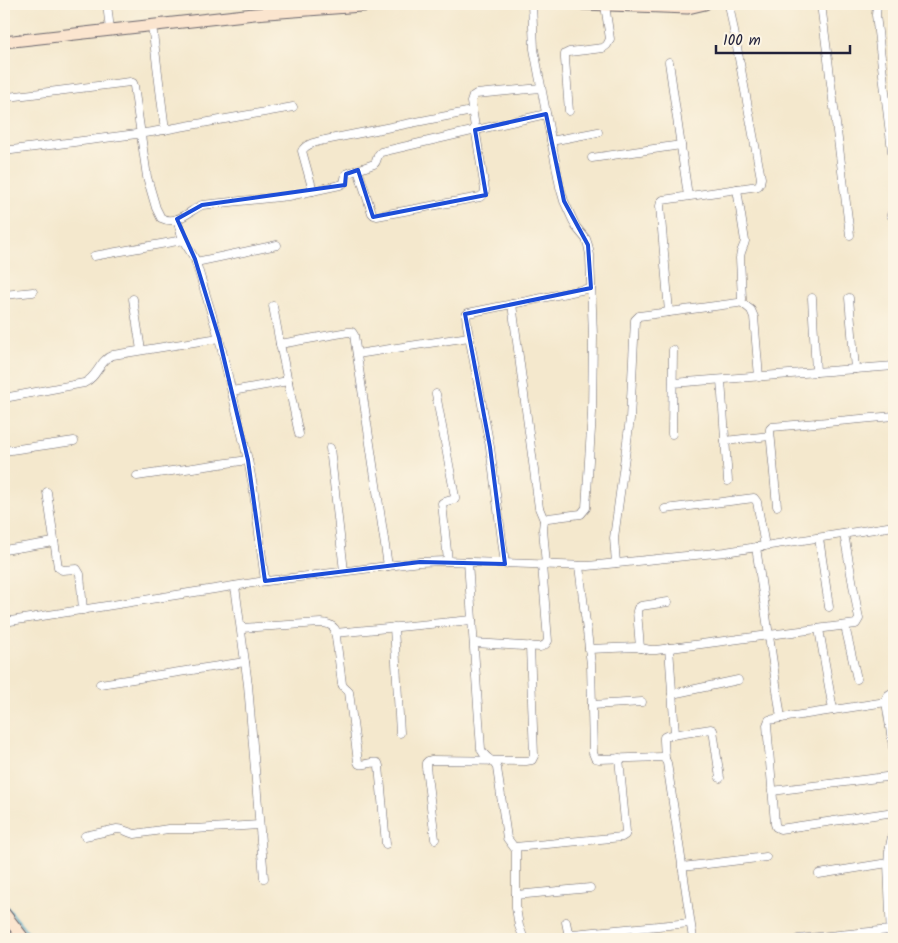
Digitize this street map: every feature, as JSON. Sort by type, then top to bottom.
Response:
[{"type":"main road","points":[[4,42],[286,8],[388,4]]},
{"type":"main road","points":[[584,4],[688,8],[705,4]]},
{"type":"main road","points":[[4,914],[24,939]]},
{"type":"street","points":[[107,4],[110,30]]},
{"type":"street","points":[[532,4],[534,49],[558,179],[564,201],[576,227],[586,239],[588,245],[593,336],[592,413],[586,508],[581,514],[544,520]]},
{"type":"street","points":[[569,110],[565,54],[607,46],[610,39],[605,4]]},
{"type":"street","points":[[669,312],[661,202],[663,200],[758,186],[761,178],[729,4]]},
{"type":"street","points":[[821,4],[850,235]]},
{"type":"street","points":[[876,4],[894,158]]},
{"type":"street","points":[[152,25],[165,130]]},
{"type":"street","points":[[669,62],[688,196]]},
{"type":"street","points":[[8,98],[133,83],[147,176],[156,208],[161,218],[170,221],[185,217],[202,206],[289,196],[340,186],[344,183],[346,174],[374,164],[381,152],[546,114]]},
{"type":"street","points":[[358,170],[372,213],[377,216],[480,196],[484,194],[485,190],[471,99],[476,94],[541,88]]},
{"type":"street","points":[[4,151],[141,134],[293,107]]},
{"type":"street","points":[[312,191],[302,152],[306,146],[325,140],[472,111]]},
{"type":"street","points":[[551,140],[598,132]]},
{"type":"street","points":[[592,158],[681,145]]},
{"type":"street","points":[[737,189],[745,241],[740,252],[741,302]]},
{"type":"street","points":[[177,219],[184,240],[196,262],[219,338],[232,391],[253,486],[265,581]]},
{"type":"street","points":[[94,256],[184,240]]},
{"type":"street","points":[[196,262],[277,245]]},
{"type":"street","points":[[505,564],[490,447],[466,315],[468,313],[591,288]]},
{"type":"street","points":[[4,295],[33,292]]},
{"type":"street","points":[[812,298],[816,372]]},
{"type":"street","points":[[849,298],[855,369]]},
{"type":"street","points":[[133,299],[141,350]]},
{"type":"street","points":[[616,563],[614,538],[630,419],[635,320],[639,316],[741,302],[751,310],[754,317],[759,376]]},
{"type":"street","points":[[474,643],[544,646],[548,641],[542,529],[544,520],[540,508],[512,304]]},
{"type":"street","points":[[273,306],[299,434]]},
{"type":"street","points":[[280,344],[348,332],[352,332],[354,335],[388,566]]},
{"type":"street","points":[[357,354],[469,336]]},
{"type":"street","points":[[4,398],[84,383],[93,378],[108,356],[219,338]]},
{"type":"street","points":[[672,434],[673,350]]},
{"type":"street","points":[[673,383],[894,366]]},
{"type":"street","points":[[721,380],[728,482]]},
{"type":"street","points":[[232,391],[288,381]]},
{"type":"street","points":[[436,394],[455,497],[455,499],[442,503],[448,561]]},
{"type":"street","points":[[777,506],[770,436],[770,429],[772,427],[894,416]]},
{"type":"street","points":[[725,441],[770,436]]},
{"type":"street","points":[[4,451],[74,441]]},
{"type":"street","points":[[330,448],[344,571]]},
{"type":"street","points":[[137,476],[248,460]]},
{"type":"street","points":[[47,492],[58,567],[62,570],[78,570],[83,610]]},
{"type":"street","points":[[665,509],[754,498],[757,502],[769,634],[781,718]]},
{"type":"street","points":[[4,622],[265,581],[420,562],[448,561],[579,566],[725,552],[894,526]]},
{"type":"street","points":[[589,649],[631,647],[650,650],[856,624],[859,619],[844,534]]},
{"type":"street","points":[[819,538],[829,607]]},
{"type":"street","points":[[4,550],[54,542]]},
{"type":"street","points":[[468,562],[481,749],[483,754],[495,763],[497,768],[507,838],[515,847],[517,855],[516,916],[524,939]]},
{"type":"street","points":[[579,566],[591,664],[593,753],[595,758],[662,756],[665,758]]},
{"type":"street","points":[[235,586],[245,662],[264,878]]},
{"type":"street","points":[[640,648],[638,608],[668,602]]},
{"type":"street","points":[[335,633],[472,620]]},
{"type":"street","points":[[241,628],[321,623],[332,626],[335,633],[342,684],[349,692],[358,762],[362,765],[376,762],[379,766],[386,844]]},
{"type":"street","points":[[845,626],[857,679]]},
{"type":"street","points":[[394,627],[400,733]]},
{"type":"street","points":[[819,629],[833,710]]},
{"type":"street","points":[[436,839],[426,768],[428,761],[526,761],[532,760],[534,756],[530,646]]},
{"type":"street","points":[[669,648],[675,734]]},
{"type":"street","points":[[100,684],[245,662]]},
{"type":"street","points":[[672,694],[738,680]]},
{"type":"street","points":[[894,692],[886,698],[894,753]]},
{"type":"street","points":[[592,705],[642,702]]},
{"type":"street","points":[[886,702],[769,720],[767,725],[776,827],[894,812]]},
{"type":"street","points":[[693,939],[665,758],[664,737],[711,728],[713,730],[720,778]]},
{"type":"street","points":[[515,847],[622,837],[626,832],[619,758]]},
{"type":"street","points":[[772,791],[894,776]]},
{"type":"street","points":[[85,836],[117,829],[135,834],[168,829],[260,825]]},
{"type":"street","points":[[891,939],[888,863],[894,828]]},
{"type":"street","points":[[682,866],[766,857]]},
{"type":"street","points":[[819,874],[888,863]]},
{"type":"street","points":[[516,895],[590,888]]},
{"type":"street","points":[[566,922],[568,932],[573,934],[690,922]]},
{"type":"street","points":[[799,939],[890,930]]},
{"type":"highlighted area","points":[[546,114],[564,201],[588,245],[591,288],[465,314],[490,447],[505,564],[420,562],[265,581],[248,460],[219,338],[195,259],[177,219],[202,205],[345,185],[346,174],[358,170],[373,217],[486,195],[475,130]]},
{"type":"waterway","points":[[4,904],[33,939]]}]
